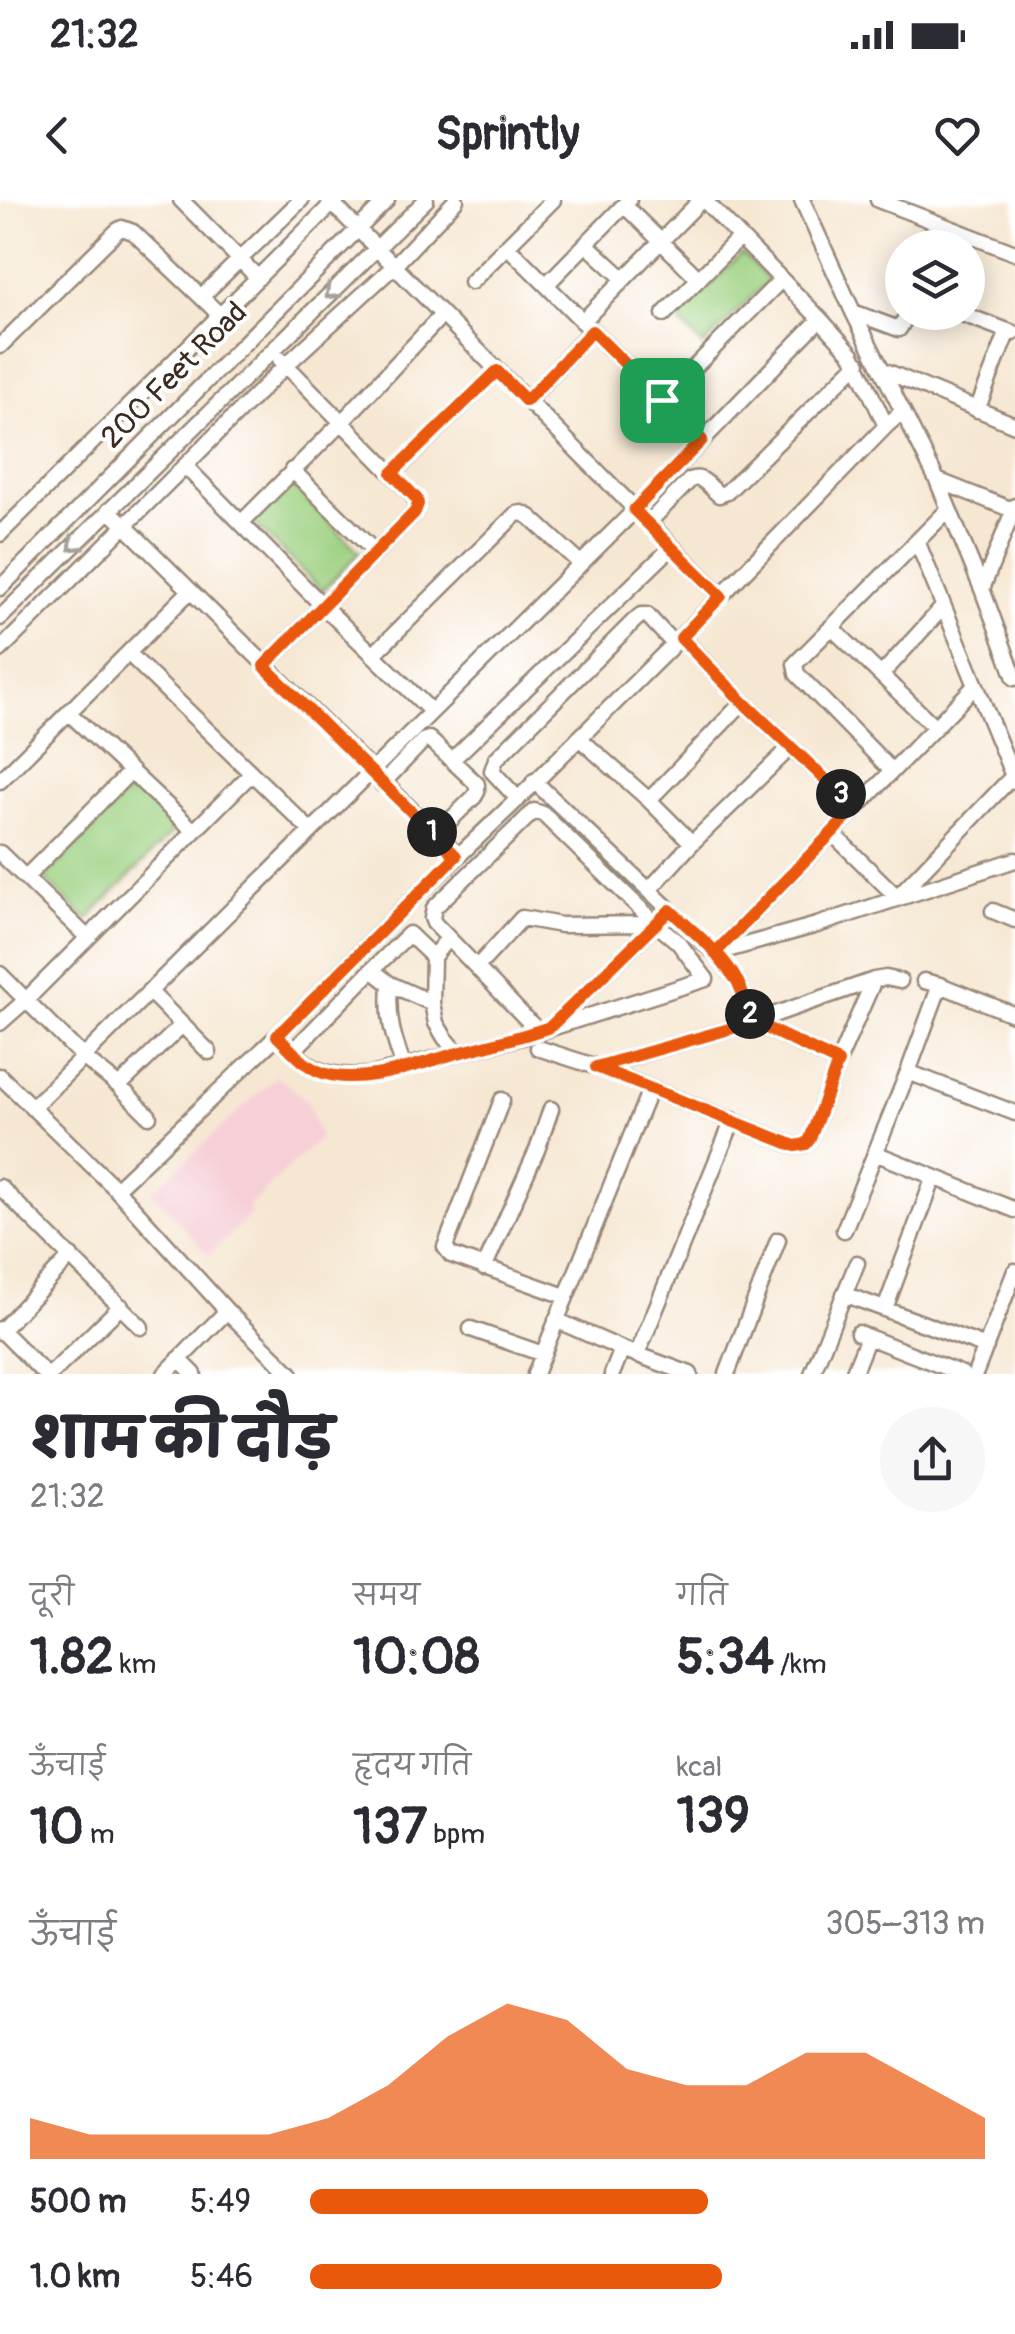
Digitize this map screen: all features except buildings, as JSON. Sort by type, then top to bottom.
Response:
[{"type":"street","points":[[181,200],[258,278]]},
{"type":"street","points":[[200,297],[301,200]]},
{"type":"street","name":"200 Feet Road","points":[[0,588],[387,200]]},
{"type":"street","points":[[0,618],[426,200]]},
{"type":"street","points":[[0,650],[456,200]]},
{"type":"street","points":[[471,282],[553,200]]},
{"type":"street","points":[[526,401],[624,280],[702,200],[845,344],[858,363],[886,426]]},
{"type":"street","points":[[802,200],[937,480],[1015,678]]},
{"type":"street","points":[[878,200],[909,206],[1015,253]]},
{"type":"street","points":[[0,534],[333,201],[376,250],[721,596]]},
{"type":"street","points":[[546,285],[626,202],[699,279]]},
{"type":"street","points":[[0,346],[122,228],[133,232],[220,316]]},
{"type":"street","points":[[664,314],[740,237]]},
{"type":"street","points":[[586,244],[624,280]]},
{"type":"street","points":[[507,246],[702,440]]},
{"type":"street","points":[[662,400],[781,280]]},
{"type":"street","points":[[853,312],[885,324]]},
{"type":"street","points":[[242,522],[442,315]]},
{"type":"street","points":[[377,778],[432,711],[820,318]]},
{"type":"street","points":[[977,410],[1011,333],[985,323]]},
{"type":"street","points":[[264,666],[415,512],[418,504],[272,350]]},
{"type":"street","points":[[648,523],[690,480],[704,480],[719,494],[727,492],[858,363]]},
{"type":"street","points":[[882,370],[1015,425]]},
{"type":"street","points":[[392,473],[497,371]]},
{"type":"street","points":[[116,1189],[678,641],[903,411]]},
{"type":"street","points":[[186,467],[432,711]]},
{"type":"street","points":[[292,470],[374,552]]},
{"type":"street","points":[[937,480],[1014,509],[982,589]]},
{"type":"street","points":[[109,510],[456,856]]},
{"type":"street","points":[[892,771],[795,669],[798,659],[948,510]]},
{"type":"street","points":[[373,654],[516,514],[522,512],[530,517],[580,563]]},
{"type":"street","points":[[896,898],[1014,778],[917,541]]},
{"type":"street","points":[[452,760],[672,547]]},
{"type":"street","points":[[0,781],[190,592]]},
{"type":"street","points":[[881,675],[943,607]]},
{"type":"street","points":[[518,799],[492,771],[492,764],[641,614],[678,641],[856,808]]},
{"type":"street","points":[[831,627],[935,727]]},
{"type":"street","points":[[128,654],[310,831]]},
{"type":"street","points":[[715,953],[976,684]]},
{"type":"street","points":[[648,800],[743,702]]},
{"type":"street","points":[[68,712],[194,831]]},
{"type":"street","points":[[578,738],[692,843]]},
{"type":"street","points":[[32,1108],[310,831],[424,740],[432,740],[476,784],[478,792],[435,835]]},
{"type":"street","points":[[650,890],[692,843],[791,747]]},
{"type":"street","points":[[26,878],[130,771]]},
{"type":"street","points":[[0,1023],[252,774]]},
{"type":"street","points":[[534,781],[715,953],[738,982],[754,1022],[838,1062]]},
{"type":"street","points":[[277,1036],[293,1051],[318,1072],[352,1077],[371,1075],[544,1029],[706,979],[678,942],[543,814],[534,812],[293,1051]]},
{"type":"street","points":[[832,833],[896,898]]},
{"type":"street","points":[[0,852],[88,938]]},
{"type":"street","points":[[715,953],[816,925],[1015,860]]},
{"type":"street","points":[[544,1029],[670,910]]},
{"type":"street","points":[[993,911],[1015,920]]},
{"type":"street","points":[[432,912],[434,923],[448,938],[544,1029]]},
{"type":"street","points":[[478,966],[522,918],[555,925],[656,924]]},
{"type":"street","points":[[408,934],[433,957]]},
{"type":"street","points":[[448,938],[433,957],[432,1004],[436,1023],[458,1053]]},
{"type":"street","points":[[372,970],[390,984],[432,1004]]},
{"type":"street","points":[[0,974],[83,1057],[150,1116]]},
{"type":"street","points":[[538,1048],[795,1146],[806,1144],[874,980]]},
{"type":"street","points":[[596,1067],[754,1022],[874,980],[900,981]]},
{"type":"street","points":[[924,981],[1015,1015]]},
{"type":"street","points":[[390,984],[388,1010],[404,1068]]},
{"type":"street","points":[[844,1230],[940,985]]},
{"type":"street","points":[[149,991],[209,1052]]},
{"type":"street","points":[[119,1086],[182,1025]]},
{"type":"street","points":[[908,1072],[1015,1113]]},
{"type":"street","points":[[0,1076],[116,1189],[227,1311],[291,1374]]},
{"type":"street","points":[[535,1374],[650,1088]]},
{"type":"street","points":[[502,1100],[445,1247],[451,1254],[484,1268],[565,1296]]},
{"type":"street","points":[[484,1268],[537,1150],[551,1109]]},
{"type":"street","points":[[637,1355],[733,1120]]},
{"type":"street","points":[[875,1153],[1015,1210]]},
{"type":"street","points":[[885,1309],[934,1177]]},
{"type":"street","points":[[0,1186],[141,1327]]},
{"type":"street","points":[[728,1374],[778,1240]]},
{"type":"street","points":[[70,1256],[0,1331],[48,1374],[120,1306]]},
{"type":"street","points":[[812,1374],[857,1262]]},
{"type":"street","points":[[975,1374],[1015,1271]]},
{"type":"street","points":[[844,1294],[986,1347]]},
{"type":"street","points":[[165,1374],[227,1311]]},
{"type":"street","points":[[556,1320],[690,1374]]},
{"type":"street","points":[[471,1329],[543,1354]]},
{"type":"street","points":[[853,1374],[863,1335],[962,1374]]},
{"type":"street","points":[[612,1374],[622,1349]]},
{"type":"street","points":[[180,1360],[194,1374]]},
{"type":"shaded area","points":[[277,1076],[308,1102],[320,1137],[248,1207],[251,1214],[209,1255],[152,1192]]},
{"type":"green space","points":[[742,253],[769,280],[703,346],[676,318]]},
{"type":"green space","points":[[291,483],[360,553],[322,591],[253,522]]},
{"type":"green space","points":[[133,786],[176,828],[87,920],[44,879]]},
{"type":"route","points":[[662,400],[592,331],[526,401],[497,371],[392,473],[417,499],[415,512],[264,666],[456,856],[277,1036],[318,1072],[352,1077],[404,1068],[526,1036],[550,1027],[670,910],[730,971],[754,1022],[838,1062],[810,1139],[801,1146],[596,1067],[754,1022],[738,982],[730,971],[715,953],[856,808],[681,638],[721,596],[634,510],[702,440],[662,400]]}]
